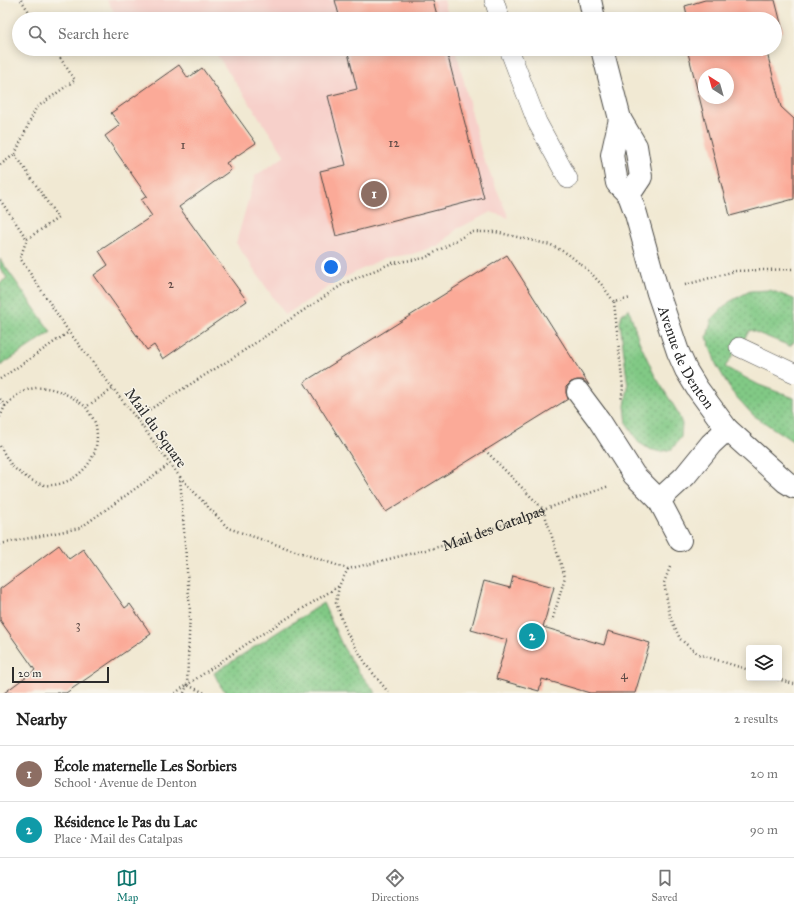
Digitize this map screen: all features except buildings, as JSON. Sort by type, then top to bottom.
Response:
[{"type":"street","points":[[590,0],[593,12]]},
{"type":"street","name":"Avenue de Denton","points":[[604,56],[620,119],[612,155],[617,182],[629,195],[636,214],[658,293],[678,352],[686,370],[697,388],[727,428],[786,482],[794,487]]},
{"type":"street","points":[[578,392],[600,420],[634,474],[659,500],[680,540]]},
{"type":"street","points":[[659,500],[685,476],[711,444],[727,428]]},
{"type":"lane","points":[[494,0],[498,12]]},
{"type":"lane","points":[[512,56],[537,122],[568,179]]},
{"type":"lane","points":[[739,347],[794,373]]},
{"type":"path","points":[[21,0],[29,12]]},
{"type":"path","points":[[0,165],[15,154],[36,108],[75,80],[59,56]]},
{"type":"path","points":[[0,200],[27,239],[58,218],[15,154]]},
{"type":"path","points":[[136,418],[239,354],[345,283],[392,263],[425,258],[471,232],[496,232],[551,245],[568,254],[589,271],[602,285],[614,302],[622,388],[620,403]]},
{"type":"path","name":"Mail du Square","points":[[27,239],[20,258],[69,332],[114,388],[180,477],[190,610],[187,685],[184,693]]},
{"type":"path","points":[[614,302],[658,293],[736,271],[794,269]]},
{"type":"path","points":[[0,379],[69,332]]},
{"type":"path","points":[[0,417],[5,406],[22,392],[39,388],[54,389],[72,396],[86,408],[96,425],[96,439],[94,454],[88,466],[80,474],[63,484],[46,485],[28,478],[12,466],[0,446]]},
{"type":"path","points":[[86,408],[114,388]]},
{"type":"path","points":[[0,399],[5,406]]},
{"type":"path","points":[[485,450],[543,509],[565,577],[552,621]]},
{"type":"path","points":[[0,544],[80,528],[170,464]]},
{"type":"path","name":"Mail des Catalpas","points":[[348,569],[450,544],[543,509],[600,491],[634,474]]},
{"type":"path","points":[[180,477],[228,528],[348,569],[339,586],[336,603],[347,633],[368,667],[389,693]]},
{"type":"path","points":[[680,540],[664,583],[670,616],[680,639],[698,654],[746,669]]},
{"type":"path","points":[[175,693],[254,639],[339,586]]},
{"type":"path","points":[[782,680],[794,684]]},
{"type":"path","points":[[187,685],[205,693]]},
{"type":"shaded area","points":[[107,0],[444,0],[447,12],[114,12]]},
{"type":"shaded area","points":[[218,56],[458,56],[482,155],[509,218],[491,212],[457,229],[440,245],[412,254],[384,258],[338,281],[285,315],[236,243],[255,176],[285,156]]},
{"type":"green space","points":[[0,259],[51,332],[0,366],[0,283],[7,278],[0,268]]},
{"type":"green space","points":[[770,290],[794,299],[794,342],[790,346],[750,330],[725,367],[759,385],[794,398],[794,442],[753,415],[732,392],[716,364],[707,337],[712,319],[729,302],[750,291]]},
{"type":"green space","points":[[629,309],[639,341],[654,374],[677,411],[682,424],[681,437],[672,449],[660,452],[649,449],[638,442],[627,424],[625,406],[628,387],[620,322],[622,314]]},
{"type":"green space","points":[[323,603],[343,647],[358,671],[376,693],[227,693],[221,687],[214,673]]},
{"type":"place","name":"École maternelle Les Sorbiers","points":[[374,194]]},
{"type":"place","name":"Résidence le Pas du Lac","points":[[532,636]]}]
